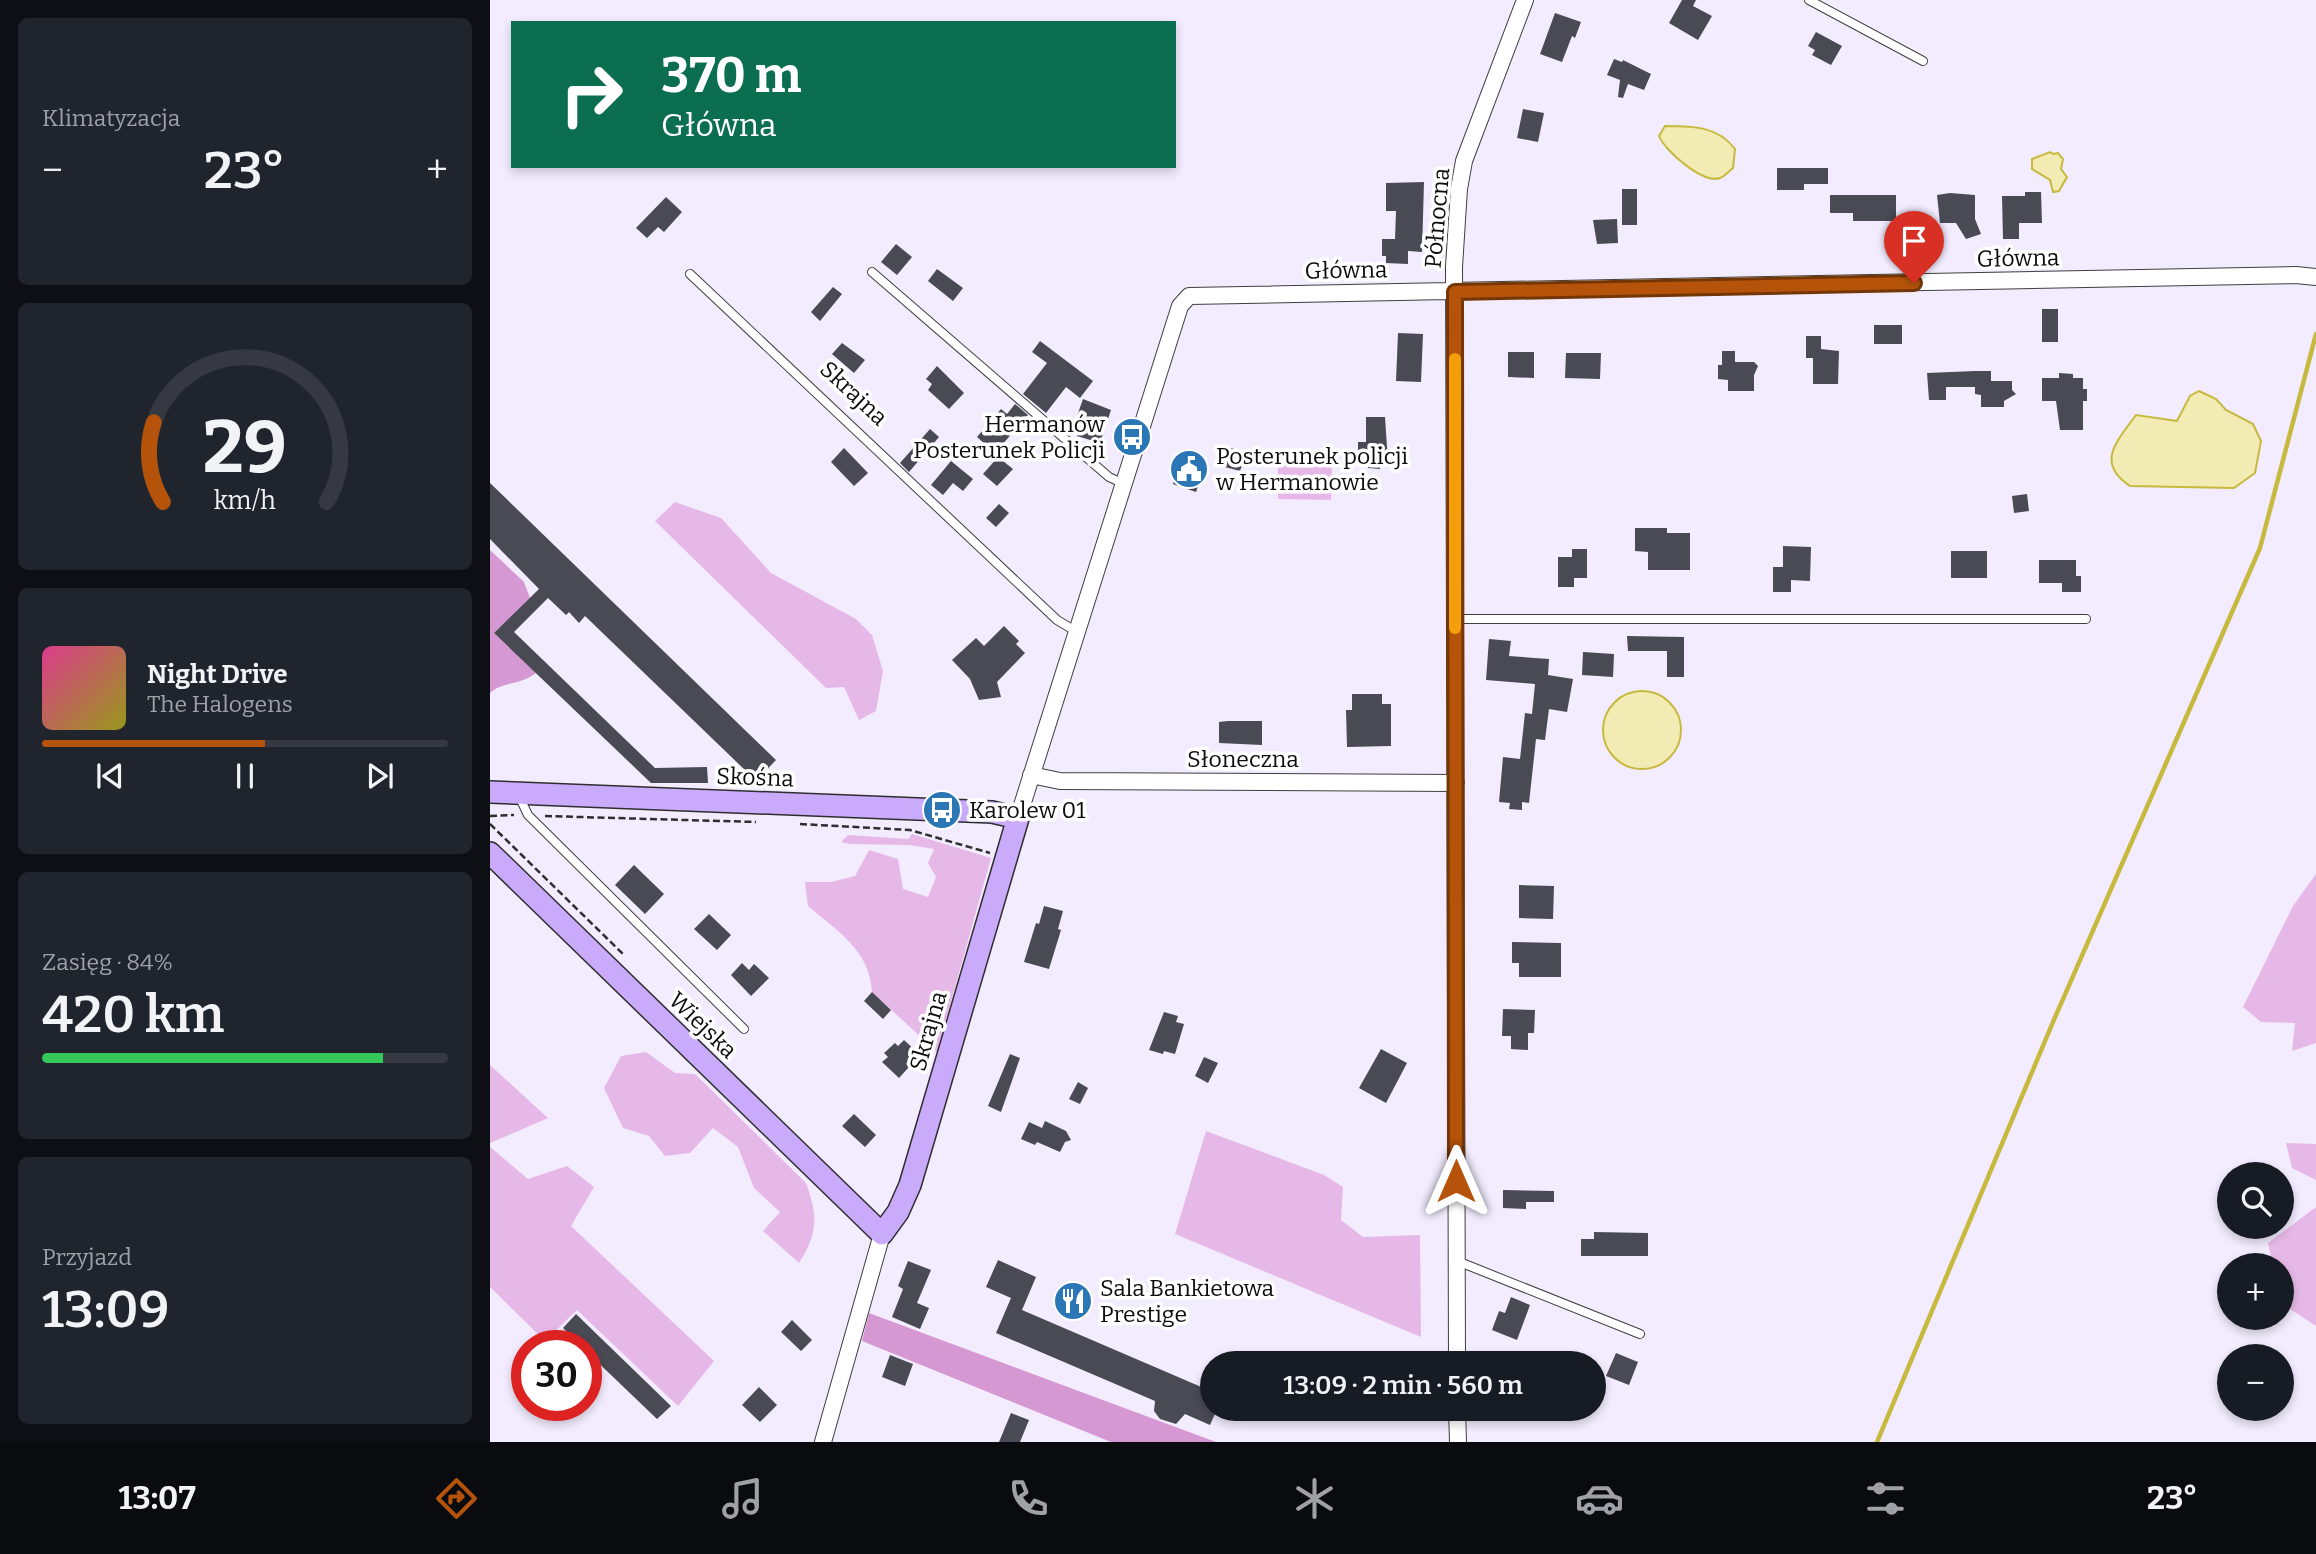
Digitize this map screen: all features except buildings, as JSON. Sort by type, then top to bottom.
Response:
[{"type":"street","name":"Północna","points":[[1457,1351],[1455,292],[1459,189],[1464,161],[1525,0]]},
{"type":"street","name":"Główna","points":[[1180,306],[1183,300],[1195,295],[2296,275],[2316,277]]},
{"type":"street","name":"Skrajna","points":[[823,1442],[882,1234],[898,1212],[910,1185],[1031,775],[1180,306]]},
{"type":"street","name":"Słoneczna","points":[[1031,775],[1060,781],[1456,783]]},
{"type":"street","name":"Skośna","points":[[490,792],[992,812],[1018,818]]},
{"type":"street","name":"Wiejska","points":[[490,853],[882,1234]]},
{"type":"street","points":[[1457,1421],[1458,1442]]},
{"type":"lane","points":[[1809,0],[1923,61]]},
{"type":"lane","points":[[872,272],[1110,477],[1124,484]]},
{"type":"lane","name":"Skrajna","points":[[690,274],[1057,621],[1077,632]]},
{"type":"lane","points":[[1455,619],[2086,619]]},
{"type":"lane","points":[[518,794],[528,815],[744,1029]]},
{"type":"lane","points":[[1457,1261],[1640,1334]]},
{"type":"path","points":[[490,816],[762,822]]},
{"type":"path","points":[[796,824],[910,830],[1006,858]]},
{"type":"shaded area","points":[[1665,126],[1695,127],[1721,136],[1735,149],[1733,168],[1720,178],[1713,179],[1685,165],[1659,136]]},
{"type":"shaded area","points":[[2050,152],[2058,153],[2063,159],[2061,169],[2067,177],[2059,191],[2053,192],[2050,180],[2032,169],[2032,159]]},
{"type":"shaded area","points":[[2199,391],[2216,399],[2226,410],[2253,424],[2261,441],[2255,473],[2234,488],[2130,486],[2119,477],[2114,469],[2113,452],[2136,415],[2177,421],[2190,396]]},
{"type":"shaded area","points":[[1278,460],[1332,461],[1331,500],[1278,499]]},
{"type":"shaded area","points":[[675,502],[721,518],[771,573],[856,619],[872,635],[883,671],[876,711],[859,720],[844,687],[826,688],[655,521]]},
{"type":"shaded area","points":[[490,550],[524,582],[530,598],[494,633],[536,673],[490,693]]},
{"type":"shaded area","points":[[1642,691],[1657,694],[1670,702],[1678,715],[1681,730],[1678,745],[1670,758],[1657,766],[1642,769],[1627,766],[1614,758],[1606,745],[1603,730],[1606,715],[1614,702],[1627,694]]},
{"type":"shaded area","points":[[912,834],[991,858],[937,1052],[872,992],[870,977],[859,953],[808,906],[805,882],[831,882],[855,876],[869,850],[898,859],[903,889],[928,897],[936,877],[928,863],[934,849],[909,845],[841,842],[848,835],[908,839]]},
{"type":"shaded area","points":[[2316,874],[2316,1043],[2292,1051],[2295,1023],[2261,1022],[2243,1007],[2293,906]]},
{"type":"shaded area","points":[[646,1052],[675,1073],[695,1074],[806,1183],[813,1205],[814,1224],[810,1243],[799,1263],[763,1231],[780,1212],[754,1188],[738,1147],[713,1128],[690,1153],[665,1156],[649,1136],[623,1128],[604,1088],[621,1056]]},
{"type":"shaded area","points":[[490,1065],[548,1118],[490,1143]]},
{"type":"shaded area","points":[[1206,1131],[1324,1175],[1343,1187],[1341,1220],[1363,1237],[1420,1235],[1421,1337],[1175,1234]]},
{"type":"shaded area","points":[[2286,1143],[2316,1144],[2316,1180],[2294,1169],[2294,1162],[2291,1162]]},
{"type":"shaded area","points":[[490,1147],[528,1179],[567,1166],[594,1187],[571,1226],[714,1361],[678,1406],[602,1334],[602,1330],[598,1330],[577,1310],[556,1330],[534,1330],[490,1287]]},
{"type":"shaded area","points":[[2316,1207],[2316,1326],[2294,1312],[2294,1253],[2270,1253],[2268,1243],[2273,1239],[2294,1239],[2294,1224]]},
{"type":"shaded area","points":[[869,1313],[1216,1442],[1111,1442],[862,1341]]},
{"type":"waterway","points":[[1877,1442],[2053,1022],[2260,548],[2316,334]]},
{"type":"slow traffic","points":[[1455,359],[1455,628]]},
{"type":"place","name":"Hermanów Posterunek Policji","points":[[1132,437]]},
{"type":"place","name":"Posterunek policji w Hermanowie","points":[[1189,469]]},
{"type":"place","name":"Karolew 01","points":[[942,810]]},
{"type":"place","name":"Sala Bankietowa Prestige","points":[[1073,1301]]},
{"type":"route","points":[[1456,1181],[1455,292],[1914,283]]}]
